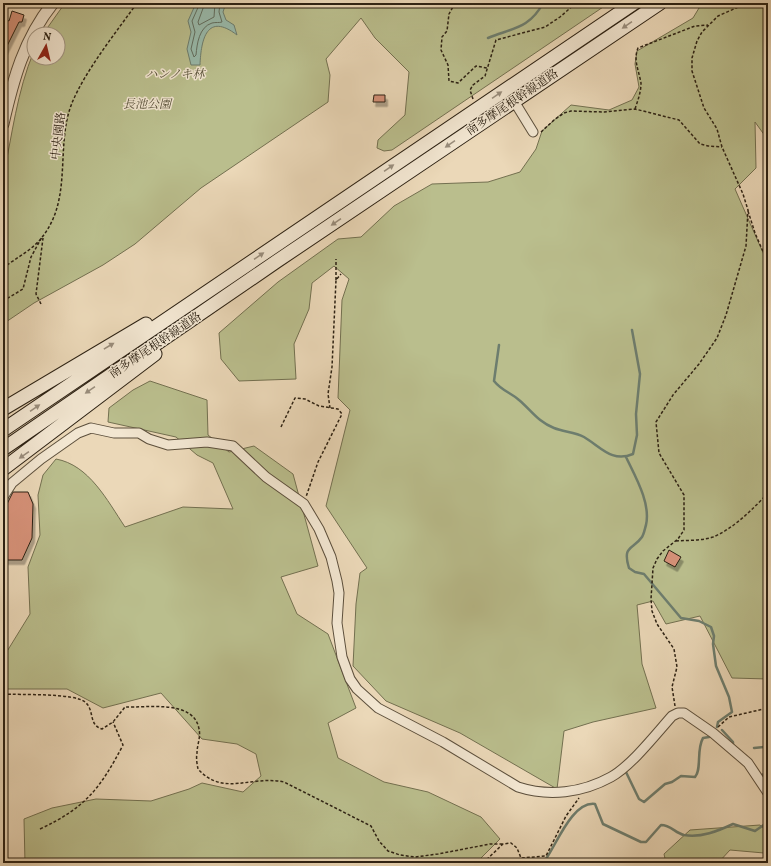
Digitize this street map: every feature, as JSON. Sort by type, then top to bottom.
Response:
[{"type":"main road","name":"南多摩尾根幹線道路","points":[[3,430],[241,267],[634,3]]},
{"type":"main road","name":"南多摩尾根幹線道路","points":[[3,449],[277,261],[660,3]]},
{"type":"main road","points":[[3,469],[27,453],[277,261]]},
{"type":"main road","points":[[4,405],[241,267]]},
{"type":"street","points":[[3,124],[18,65],[37,26],[53,3]]},
{"type":"street","points":[[514,101],[535,133]]},
{"type":"street","points":[[3,497],[12,483],[41,459],[78,433],[91,428],[114,433],[138,433],[149,439],[168,445],[207,442],[233,446],[266,477],[304,504],[319,529],[333,563],[339,593],[337,623],[342,657],[350,679],[364,697],[378,708],[449,745],[518,787],[530,791],[565,793],[587,787],[611,777],[621,769],[672,716],[678,713],[684,713],[713,733],[748,763],[768,793]]},
{"type":"path","name":"中央園路","points":[[3,268],[43,236],[53,217],[60,198],[65,140],[72,103],[82,83],[137,3]]},
{"type":"path","points":[[455,3],[449,14],[447,31],[442,38],[441,50],[448,65],[449,81],[458,83],[476,66],[488,68]]},
{"type":"path","points":[[473,98],[470,90],[472,85],[485,76],[496,40],[545,27],[560,17],[576,3]]},
{"type":"path","points":[[768,10],[760,4],[743,5],[718,16],[708,25],[697,41],[692,58],[692,71],[704,108],[717,129],[722,147],[743,194],[759,245],[768,264]]},
{"type":"path","points":[[635,108],[641,92],[636,61],[638,48],[695,26],[708,25]]},
{"type":"path","points":[[535,133],[568,112],[604,112],[635,108],[679,120],[700,144],[722,147]]},
{"type":"path","points":[[678,713],[672,697],[672,687],[676,667],[674,649],[657,624],[652,611],[651,599],[653,568],[663,551],[678,539],[684,530],[684,495],[659,453],[656,422],[673,395],[699,364],[717,338],[726,315],[746,246],[748,210]]},
{"type":"path","points":[[3,301],[23,289],[31,257],[43,236]]},
{"type":"path","points":[[41,304],[36,294],[43,236]]},
{"type":"path","points":[[330,408],[328,394],[332,367],[336,259]]},
{"type":"path","points":[[336,280],[341,274]]},
{"type":"path","points":[[281,427],[294,398],[305,399],[319,406],[338,409],[342,414],[318,462],[304,504]]},
{"type":"path","points":[[674,542],[701,540],[722,532],[768,493]]},
{"type":"path","points":[[3,692],[79,698],[89,706],[93,722],[96,727],[102,729],[113,722],[125,707],[162,705],[187,712],[195,719],[200,728],[196,752],[198,769],[213,781],[228,785],[270,779],[284,782],[371,826],[379,841],[388,850],[400,855],[415,856],[438,854],[490,844],[511,843],[517,848],[521,858],[546,856],[566,816],[587,787]]},
{"type":"path","points":[[713,733],[730,718],[768,708]]},
{"type":"path","points":[[40,830],[65,818],[82,804],[104,777],[123,745],[113,722]]},
{"type":"path","points":[[483,863],[503,844]]},
{"type":"green space","name":"長池公園","points":[[65,3],[609,3],[392,150],[384,151],[377,148],[378,140],[405,115],[409,72],[375,38],[361,18],[326,59],[330,75],[328,102],[201,188],[135,244],[103,265],[34,303],[3,324],[3,178],[19,98],[28,66],[66,66],[66,26],[49,26]]},
{"type":"green space","points":[[643,3],[649,3],[362,197],[361,194]]},
{"type":"green space","points":[[702,3],[768,4],[768,140],[755,122],[756,168],[735,189],[768,264],[768,679],[732,678],[700,616],[666,624],[653,601],[637,605],[642,664],[656,708],[593,722],[564,731],[557,789],[460,733],[386,701],[353,666],[356,604],[360,573],[367,568],[326,506],[350,410],[338,398],[342,300],[349,279],[334,266],[312,283],[309,309],[294,344],[296,379],[239,381],[221,359],[219,333],[278,282],[338,239],[361,237],[394,206],[432,184],[488,182],[520,172],[536,149],[542,131],[571,105],[609,110],[632,100],[639,87],[635,64],[637,51],[693,18]]},
{"type":"green space","points":[[150,381],[207,400],[208,435],[229,452],[254,446],[293,474],[318,566],[281,577],[297,614],[328,634],[356,708],[328,723],[338,758],[384,782],[428,792],[481,817],[500,839],[476,863],[25,863],[24,819],[52,808],[96,799],[151,801],[189,789],[202,783],[243,792],[261,776],[256,754],[237,744],[202,739],[161,693],[103,708],[67,689],[3,689],[6,653],[30,614],[28,567],[40,535],[38,495],[43,475],[56,459],[78,468],[88,476],[104,495],[125,527],[183,507],[233,509],[213,463],[197,455],[176,437],[108,422],[109,408],[133,390]]},
{"type":"green space","points":[[760,825],[768,832],[768,857],[764,853],[730,850],[718,863],[666,863],[664,854],[690,830]]},
{"type":"water","points":[[196,3],[226,3],[223,12],[226,20],[234,25],[237,35],[219,26],[212,28],[204,38],[200,65],[191,65],[187,49],[191,32],[188,21]]},
{"type":"building","points":[[12,11],[24,15],[22,22],[19,22],[3,54],[3,35],[5,30],[3,30],[7,20],[9,21]]},
{"type":"building","points":[[374,95],[385,95],[385,102],[373,102]]},
{"type":"building","points":[[13,492],[28,492],[33,504],[32,538],[22,560],[3,560],[3,516]]},
{"type":"building","points":[[669,550],[681,557],[675,567],[664,561]]},
{"type":"waterway","points":[[488,38],[520,26],[532,18],[543,3]]},
{"type":"waterway","points":[[499,345],[494,381],[500,387],[516,397],[539,419],[548,425],[581,435],[607,453],[619,457],[633,454],[637,435],[636,414],[640,374],[632,330]]},
{"type":"waterway","points":[[626,457],[638,481],[644,499],[647,517],[643,536],[628,552],[627,561],[629,568],[635,572],[644,574],[681,618],[699,621],[711,627],[714,636],[713,644],[716,666],[729,697],[732,712],[718,722],[717,727]]},
{"type":"waterway","points":[[722,730],[733,742],[733,746]]},
{"type":"waterway","points":[[625,770],[639,799],[644,802],[665,784],[672,782],[681,776],[695,777],[698,770],[701,743],[703,738],[709,737]]},
{"type":"waterway","points":[[754,748],[765,747],[768,750]]},
{"type":"waterway","points":[[760,776],[768,772]]},
{"type":"waterway","points":[[516,863],[546,859],[566,824],[580,809],[587,805],[595,804],[603,824],[641,842],[646,842],[661,825],[668,826],[684,835],[697,836],[733,824],[755,831],[768,822]]},
{"type":"park label","name":"ハンノキ林","points":[[175,74]]}]
